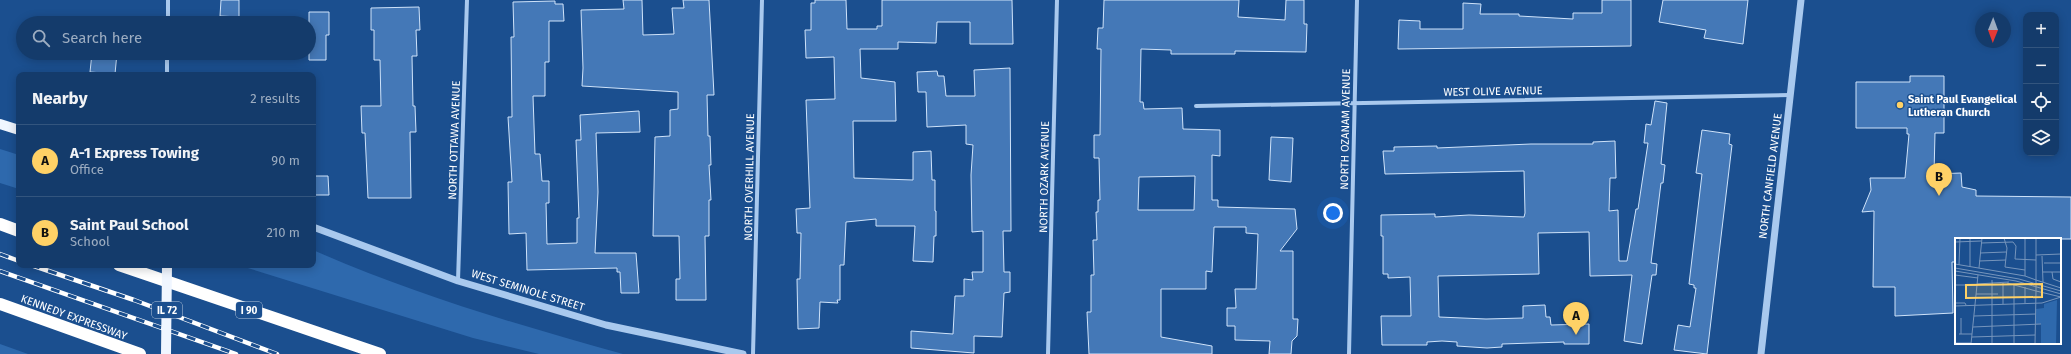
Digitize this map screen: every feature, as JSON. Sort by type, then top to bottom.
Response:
[{"type":"highway","points":[[0,224],[16,230]]},
{"type":"highway","name":"I 90","points":[[127,268],[380,354]]},
{"type":"highway","name":"KENNEDY EXPRESSWAY","points":[[0,304],[140,354]]},
{"type":"main road","points":[[0,124],[16,129]]},
{"type":"main road","name":"IL 72","points":[[166,354],[167,268]]},
{"type":"street","points":[[168,0],[168,16]]},
{"type":"street","name":"NORTH OTTAWA AVENUE","points":[[458,281],[467,0]]},
{"type":"street","name":"NORTH OVERHILL AVENUE","points":[[753,354],[762,0]]},
{"type":"street","name":"NORTH OZARK AVENUE","points":[[1048,354],[1058,0]]},
{"type":"street","name":"NORTH OZANAM AVENUE","points":[[1348,354],[1357,0]]},
{"type":"street","name":"NORTH CANFIELD AVENUE","points":[[1761,354],[1801,0]]},
{"type":"street","points":[[166,72],[167,60]]},
{"type":"street","name":"WEST OLIVE AVENUE","points":[[1196,106],[1790,95]]},
{"type":"street","name":"WEST SEMINOLE STREET","points":[[316,228],[458,281],[606,325],[742,354]]},
{"type":"shaded area","points":[[0,149],[16,154],[16,188],[0,183]]},
{"type":"shaded area","points":[[316,251],[427,295],[544,332],[623,354],[539,354],[473,338],[248,268],[316,268]]},
{"type":"shaded area","points":[[0,344],[28,354],[0,354]]},
{"type":"building","points":[[221,0],[239,0],[239,16],[220,16]]},
{"type":"building","points":[[623,0],[642,0],[643,35],[674,34],[672,8],[684,8],[683,0],[709,0],[714,95],[707,95],[708,136],[710,136],[711,165],[709,165],[711,200],[709,200],[709,236],[705,236],[706,300],[676,300],[676,279],[680,279],[679,236],[653,236],[655,137],[670,136],[670,110],[678,109],[678,92],[582,86],[583,68],[581,10],[624,9]]},
{"type":"building","points":[[815,0],[846,0],[847,29],[877,29],[877,26],[882,26],[882,0],[1012,0],[1013,44],[970,44],[970,22],[937,22],[936,43],[898,42],[898,49],[860,49],[861,78],[895,82],[896,121],[853,121],[854,178],[913,180],[913,152],[931,151],[932,180],[935,180],[936,211],[936,236],[934,236],[933,262],[913,261],[915,226],[876,226],[876,219],[846,222],[844,265],[840,265],[840,300],[837,300],[838,303],[820,302],[819,328],[798,329],[797,279],[800,279],[801,233],[797,233],[796,209],[810,208],[806,100],[835,99],[834,57],[806,58],[805,30],[811,30],[811,3],[815,3]]},
{"type":"building","points":[[1104,0],[1239,0],[1238,17],[1285,20],[1286,0],[1304,0],[1304,24],[1307,24],[1306,52],[1235,51],[1235,54],[1171,54],[1171,50],[1141,49],[1140,102],[1143,102],[1144,109],[1182,108],[1183,129],[1220,130],[1220,156],[1212,155],[1212,200],[1218,200],[1218,207],[1295,209],[1297,229],[1280,251],[1293,251],[1293,319],[1298,319],[1297,336],[1292,341],[1291,354],[1269,354],[1270,341],[1235,340],[1235,326],[1227,326],[1227,308],[1236,308],[1235,289],[1256,289],[1258,234],[1246,233],[1246,227],[1214,227],[1212,272],[1206,271],[1206,289],[1161,289],[1161,337],[1212,346],[1212,354],[1089,354],[1087,312],[1091,312],[1091,275],[1094,275],[1093,240],[1097,240],[1096,212],[1098,212],[1098,200],[1100,200],[1099,158],[1094,158],[1094,135],[1100,135],[1101,49],[1097,49],[1098,28],[1103,28]],"holes":[[[1195,176],[1194,210],[1138,210],[1139,177]]]},
{"type":"building","points":[[1602,0],[1631,0],[1631,46],[1398,49],[1399,20],[1420,21],[1420,29],[1463,29],[1463,3],[1481,4],[1480,14],[1519,14],[1519,16],[1573,19],[1573,13],[1602,13]]},
{"type":"building","points":[[1663,0],[1748,0],[1743,44],[1704,38],[1706,30],[1659,22]]},
{"type":"building","points":[[555,1],[555,4],[563,4],[564,21],[549,21],[549,62],[545,62],[545,96],[533,96],[535,154],[540,154],[542,181],[549,181],[549,203],[546,203],[547,244],[577,243],[577,218],[579,218],[576,140],[581,140],[580,115],[639,111],[640,132],[596,133],[598,192],[595,253],[636,253],[639,293],[621,293],[620,272],[617,272],[617,268],[527,270],[526,233],[509,234],[508,182],[512,182],[508,117],[512,117],[511,37],[514,37],[513,2]]},
{"type":"building","points":[[419,7],[420,30],[416,30],[417,56],[412,56],[413,106],[415,106],[416,132],[410,132],[411,198],[368,198],[365,133],[362,133],[361,106],[381,106],[380,60],[374,60],[374,30],[371,30],[371,8]]},
{"type":"building","points":[[309,12],[329,12],[329,35],[326,35],[326,60],[316,60],[316,16],[309,16]]},
{"type":"building","points":[[91,60],[116,60],[115,72],[90,72]]},
{"type":"building","points":[[1010,68],[1011,231],[1003,231],[1004,272],[1010,272],[1010,292],[1004,293],[1002,337],[974,336],[974,353],[911,348],[911,331],[953,334],[955,296],[964,296],[964,279],[973,280],[972,272],[983,272],[983,231],[972,232],[971,175],[973,145],[966,144],[966,125],[927,127],[926,92],[918,92],[917,72],[937,71],[938,76],[944,76],[946,96],[975,96],[974,70]]},
{"type":"building","points":[[1910,76],[1944,76],[1944,133],[1935,133],[1934,174],[1961,173],[1962,187],[1976,190],[1976,196],[2071,197],[2071,239],[1955,238],[1955,262],[1952,262],[1953,313],[1895,316],[1895,287],[1873,287],[1874,211],[1862,212],[1871,190],[1870,178],[1905,178],[1909,134],[1907,134],[1907,128],[1856,128],[1856,82],[1910,82]]},
{"type":"building","points":[[1655,101],[1667,103],[1661,164],[1665,165],[1663,183],[1661,183],[1651,263],[1657,264],[1656,275],[1652,275],[1642,344],[1624,341],[1632,275],[1590,276],[1589,232],[1538,233],[1539,274],[1438,276],[1439,317],[1486,319],[1523,318],[1523,306],[1545,305],[1546,317],[1550,317],[1551,325],[1589,324],[1589,344],[1564,344],[1564,342],[1502,344],[1502,347],[1487,348],[1457,346],[1457,342],[1442,341],[1427,342],[1427,345],[1382,345],[1381,316],[1411,316],[1410,277],[1388,278],[1388,274],[1383,274],[1383,236],[1381,236],[1381,215],[1435,214],[1435,217],[1469,215],[1524,217],[1525,213],[1524,171],[1385,174],[1383,151],[1394,151],[1394,147],[1437,146],[1437,148],[1531,144],[1593,144],[1593,142],[1615,141],[1616,178],[1610,178],[1609,211],[1618,210],[1619,261],[1627,261],[1636,209],[1638,209],[1648,143],[1644,143],[1646,124],[1651,125]]},
{"type":"building","points":[[1702,130],[1730,134],[1729,144],[1732,145],[1707,354],[1674,350],[1678,325],[1690,327],[1696,288],[1694,288],[1694,285],[1689,284],[1702,174],[1696,173]]},
{"type":"building","points":[[1271,137],[1293,138],[1291,182],[1269,180]]},
{"type":"building","points":[[316,176],[328,176],[329,195],[316,195]]},
{"type":"railway","points":[[0,254],[16,260]]},
{"type":"railway","points":[[40,268],[134,300],[277,354]]},
{"type":"railway","points":[[0,271],[236,354]]},
{"type":"place","name":"Saint Paul Evangelical Lutheran Church","points":[[1900,105]]},
{"type":"place","name":"Saint Paul School","points":[[1939,196]]},
{"type":"place","name":"A-1 Express Towing","points":[[1576,335]]}]
